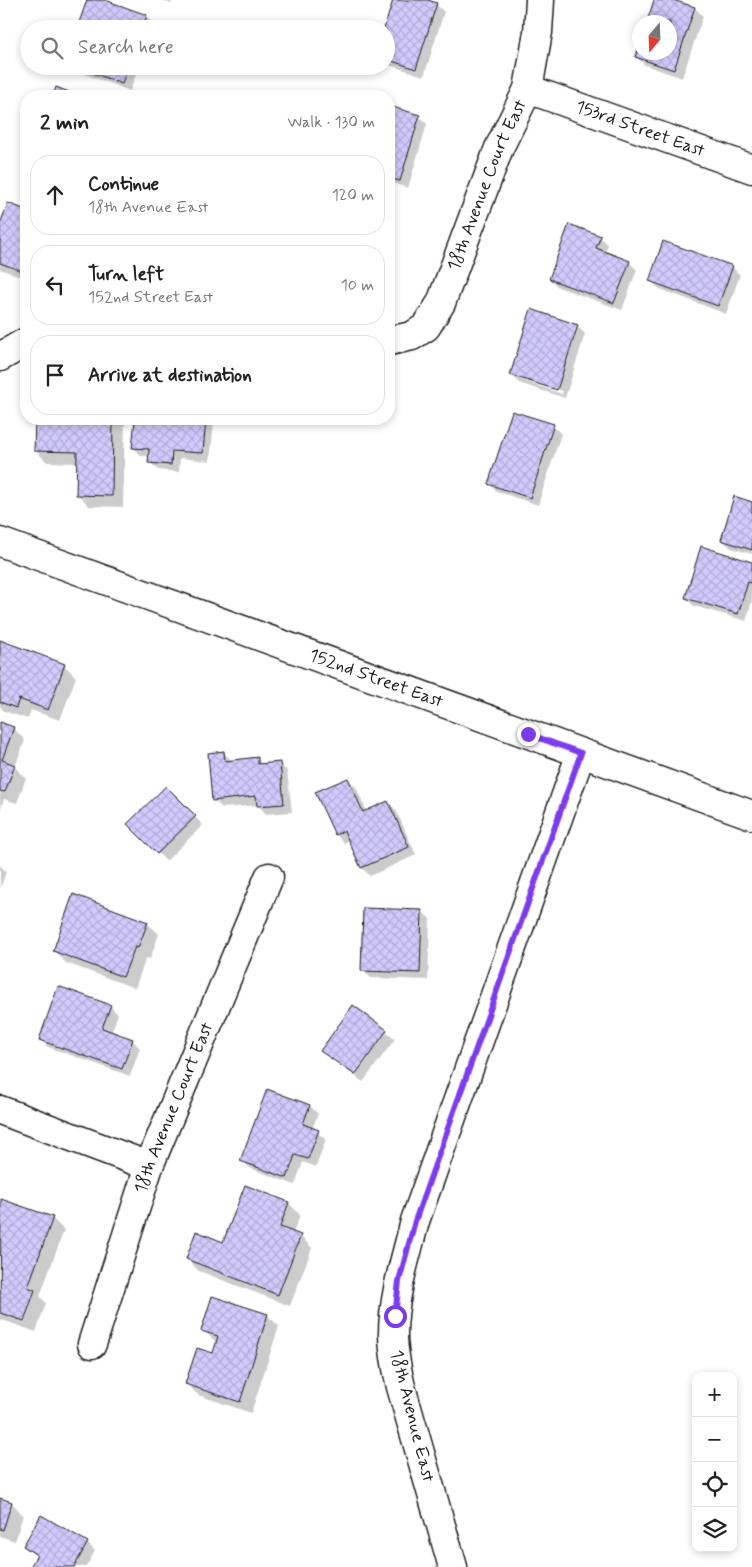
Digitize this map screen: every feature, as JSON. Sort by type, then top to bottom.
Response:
[{"type":"street","name":"18th Avenue Court East","points":[[395,340],[412,336],[426,327],[441,303],[499,148],[528,89],[538,32],[540,0]]},
{"type":"street","name":"153rd Street East","points":[[528,89],[752,169]]},
{"type":"street","points":[[0,357],[20,345]]},
{"type":"street","name":"152nd Street East","points":[[0,542],[752,815]]},
{"type":"street","name":"18th Avenue East","points":[[453,1567],[401,1387],[393,1334],[399,1281],[415,1221],[581,753]]},
{"type":"street","name":"18th Avenue Court East","points":[[92,1344],[149,1166],[269,877]]},
{"type":"street","points":[[0,1110],[149,1166]]},
{"type":"building","points":[[87,0],[105,0],[147,15],[145,20],[80,20]]},
{"type":"building","points":[[393,0],[428,0],[437,3],[416,69],[395,62],[395,20],[387,20]]},
{"type":"building","points":[[654,0],[673,0],[695,7],[674,70],[644,60],[677,60],[677,15],[649,15]]},
{"type":"building","points":[[98,75],[125,75],[122,84]]},
{"type":"building","points":[[395,108],[420,115],[400,181],[395,180]]},
{"type":"building","points":[[8,203],[20,208],[20,270],[0,263],[0,224]]},
{"type":"building","points":[[569,224],[601,236],[596,248],[630,261],[614,303],[549,279]]},
{"type":"building","points":[[663,241],[733,266],[718,306],[649,281]]},
{"type":"building","points":[[531,309],[578,325],[557,390],[510,375]]},
{"type":"building","points":[[512,411],[554,424],[530,498],[488,484]]},
{"type":"building","points":[[35,425],[113,425],[112,496],[76,495],[77,452],[34,451]]},
{"type":"building","points":[[134,425],[205,425],[203,453],[172,451],[171,465],[148,463],[149,449],[132,448]]},
{"type":"building","points":[[734,496],[752,502],[752,550],[721,540]]},
{"type":"building","points":[[701,546],[752,562],[752,583],[748,582],[738,614],[685,598]]},
{"type":"building","points":[[0,640],[65,664],[48,710],[19,699],[16,708],[0,702]]},
{"type":"building","points":[[0,722],[14,727],[2,760],[15,765],[5,792],[0,791]]},
{"type":"building","points":[[224,751],[225,761],[258,757],[258,764],[280,762],[284,804],[257,806],[256,796],[212,801],[208,753]]},
{"type":"building","points":[[348,778],[363,812],[388,801],[409,847],[361,868],[344,831],[335,835],[315,792]]},
{"type":"building","points":[[166,786],[196,816],[157,854],[127,824]]},
{"type":"building","points":[[73,894],[148,922],[138,948],[135,947],[123,977],[53,951]]},
{"type":"building","points":[[363,908],[422,910],[420,973],[361,971]]},
{"type":"building","points":[[58,986],[111,1005],[102,1028],[133,1039],[122,1069],[39,1040]]},
{"type":"building","points":[[353,1005],[387,1030],[355,1075],[320,1051]]},
{"type":"building","points":[[267,1089],[310,1105],[303,1124],[319,1130],[308,1159],[295,1155],[287,1178],[240,1161]]},
{"type":"building","points":[[245,1185],[289,1202],[280,1227],[301,1235],[278,1295],[186,1259],[196,1231],[223,1242]]},
{"type":"building","points":[[1,1199],[53,1217],[28,1287],[35,1290],[24,1321],[0,1313]]},
{"type":"building","points":[[212,1296],[268,1314],[240,1402],[185,1384],[197,1348],[213,1353],[218,1336],[201,1331]]},
{"type":"building","points":[[0,1498],[12,1502],[3,1530],[0,1529]]},
{"type":"building","points":[[41,1515],[88,1542],[74,1567],[30,1567],[37,1555],[23,1546]]},
{"type":"route","points":[[395,1316],[399,1281],[415,1221],[581,753],[528,734]]}]
